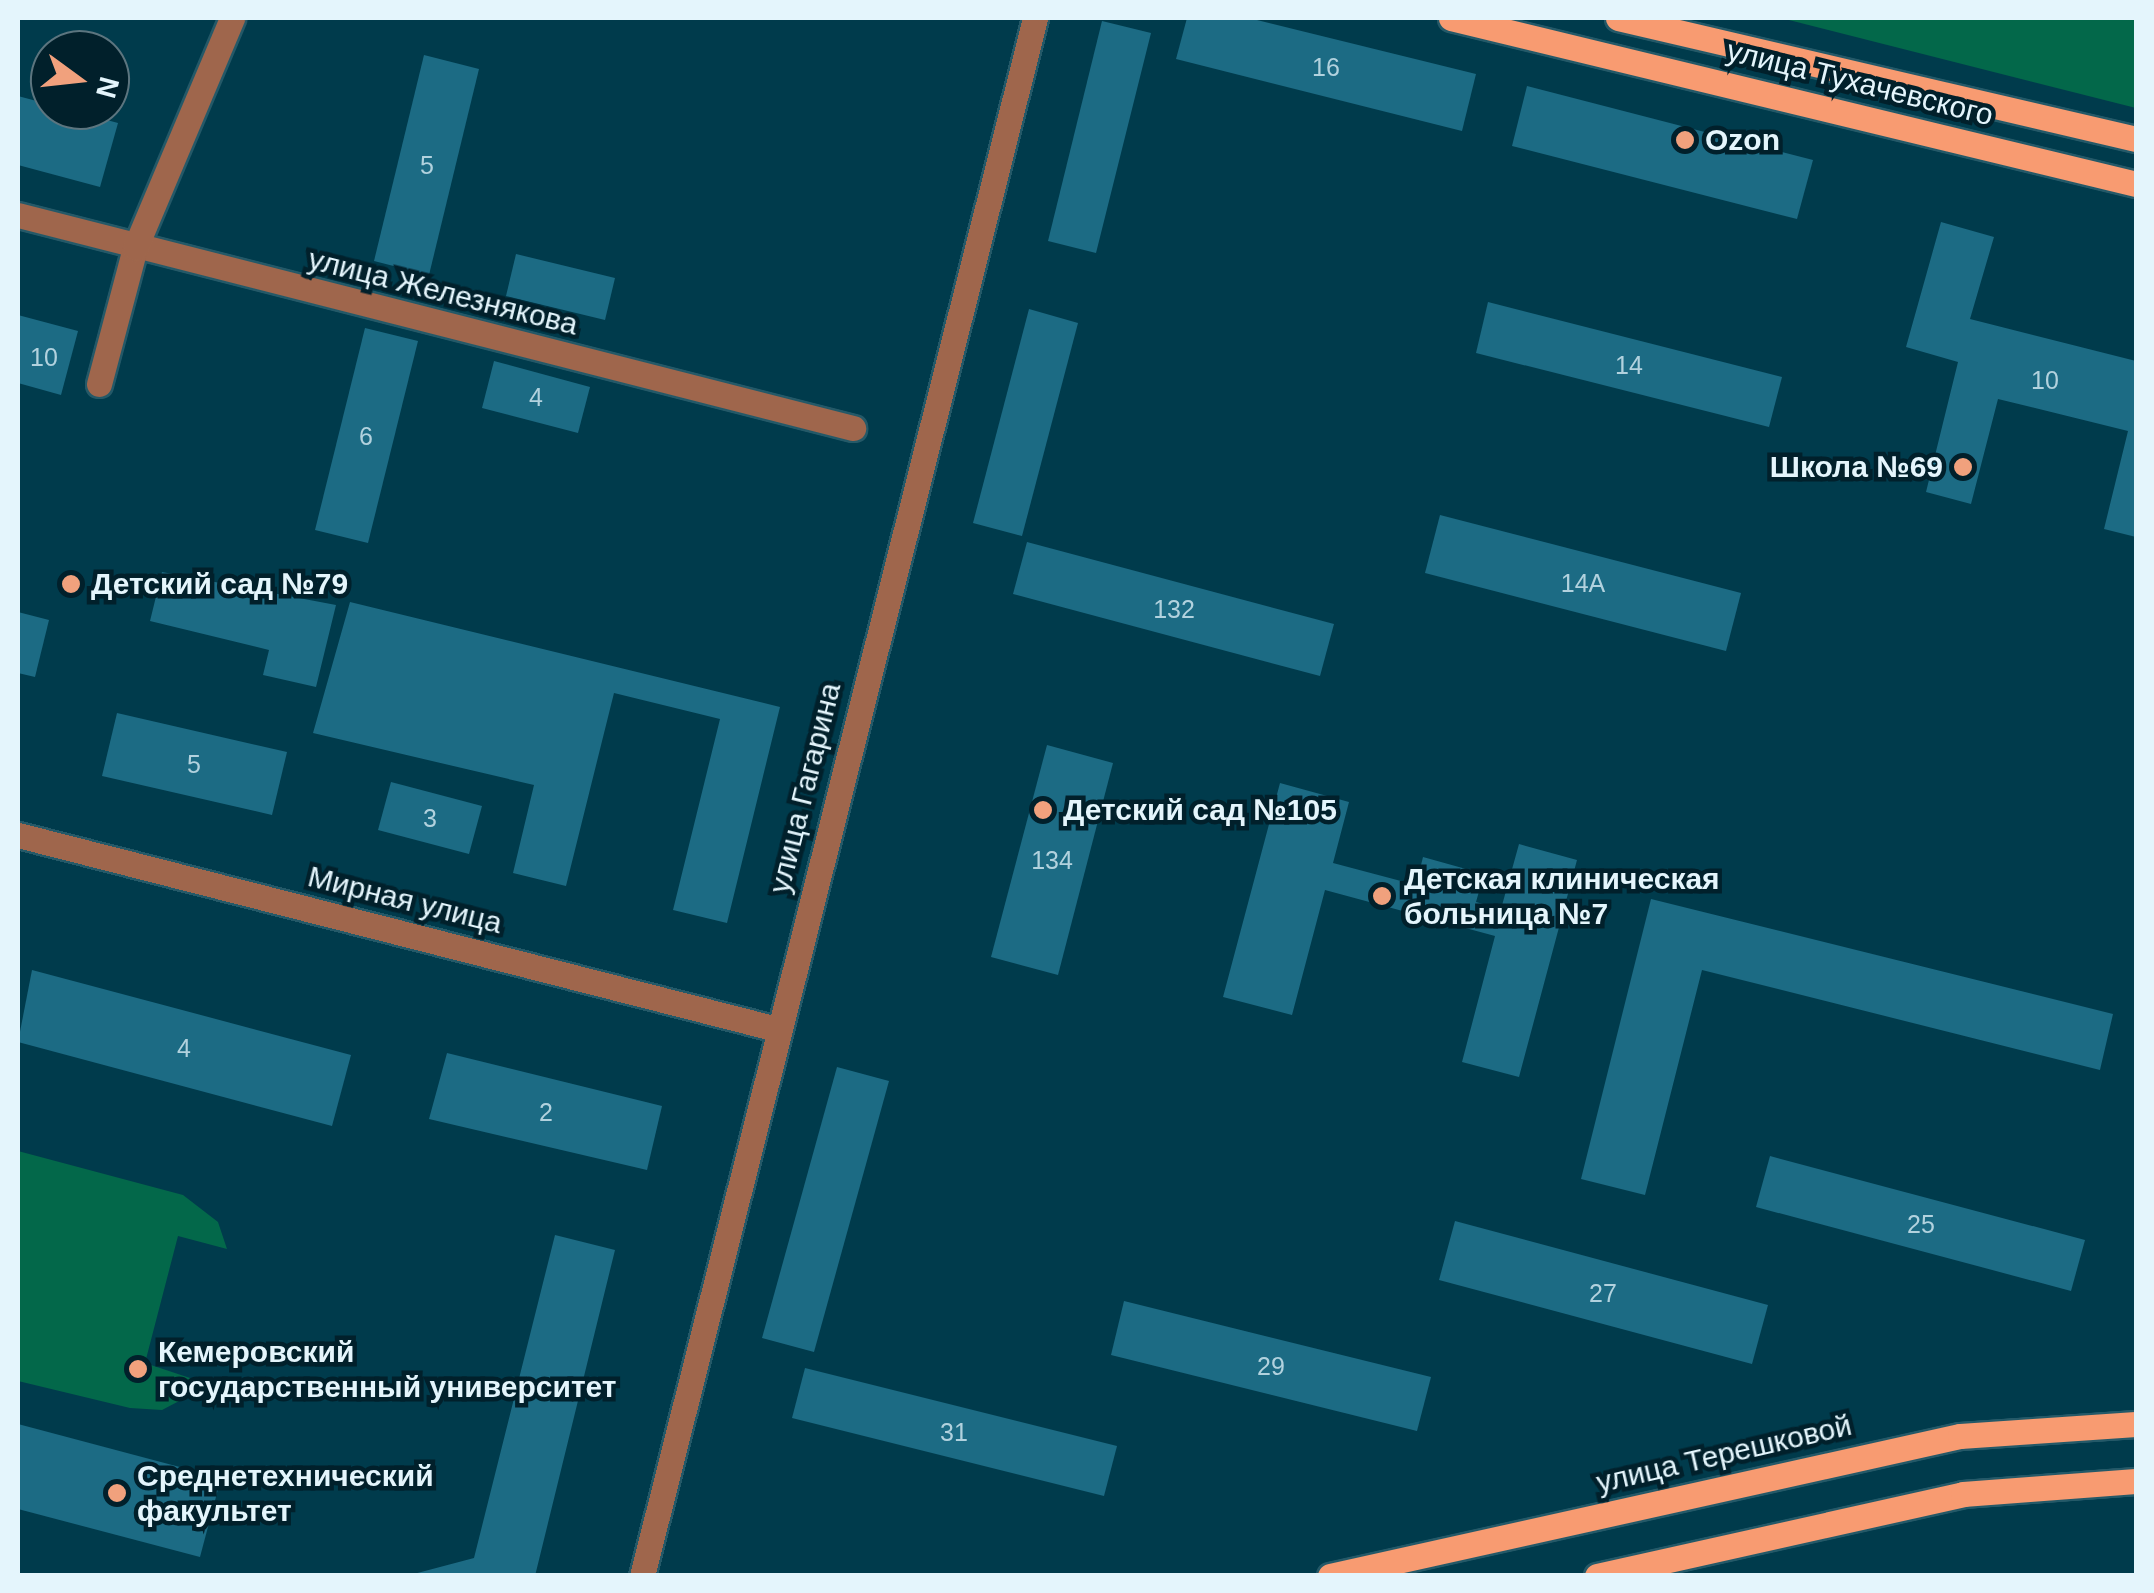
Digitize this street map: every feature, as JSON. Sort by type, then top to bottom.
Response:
[{"type":"main road","name":"улица Тухачевского","points":[[1451,18],[2136,184]]},
{"type":"main road","name":"улица Тухачевского","points":[[1618,18],[2136,139]]},
{"type":"main road","name":"улица Терешковой","points":[[1330,1576],[1960,1436],[2136,1424]]},
{"type":"main road","points":[[1597,1576],[1964,1494],[2136,1481]]},
{"type":"street","points":[[98,384],[135,248],[219,66],[232,18]]},
{"type":"street","name":"улица Гагарина","points":[[642,1576],[1035,18]]},
{"type":"street","name":"улица Железнякова","points":[[18,215],[135,248],[853,428]]},
{"type":"street","name":"Мирная улица","points":[[18,835],[777,1029]]},
{"type":"green space","points":[[1781,18],[2136,18],[2136,108]]},
{"type":"green space","points":[[18,1151],[183,1195],[218,1222],[227,1249],[178,1236],[145,1363],[196,1380],[183,1399],[162,1410],[130,1408],[18,1381]]},
{"type":"building","points":[[1187,18],[1249,18],[1476,74],[1462,131],[1176,59]]},
{"type":"building","points":[[1102,21],[1151,33],[1096,253],[1048,241]]},
{"type":"building","points":[[424,55],[479,69],[429,275],[374,261]]},
{"type":"building","points":[[1527,86],[1813,160],[1797,219],[1512,146]]},
{"type":"building","points":[[18,96],[30,99],[30,130],[116,130],[100,187],[18,165]]},
{"type":"building","points":[[1941,222],[1994,237],[1970,319],[2136,361],[2136,537],[2104,529],[2128,431],[1998,399],[1971,504],[1926,492],[1958,362],[1906,347]]},
{"type":"building","points":[[516,254],[615,278],[605,320],[506,296]]},
{"type":"building","points":[[1488,302],[1782,377],[1769,427],[1476,353]]},
{"type":"building","points":[[1029,309],[1078,323],[1022,536],[973,523]]},
{"type":"building","points":[[18,315],[78,331],[61,395],[18,383]]},
{"type":"building","points":[[365,328],[418,341],[368,543],[315,530]]},
{"type":"building","points":[[494,361],[590,387],[578,433],[482,408]]},
{"type":"building","points":[[1440,515],[1741,593],[1726,651],[1425,573]]},
{"type":"building","points":[[1027,542],[1334,624],[1320,676],[1013,594]]},
{"type":"building","points":[[162,572],[336,605],[316,687],[263,675],[269,650],[150,621]]},
{"type":"building","points":[[350,602],[780,707],[727,923],[673,910],[720,719],[614,693],[566,886],[513,873],[534,785],[313,733]]},
{"type":"building","points":[[18,612],[49,620],[35,677],[18,673]]},
{"type":"building","points":[[117,713],[287,752],[272,815],[102,776]]},
{"type":"building","points":[[1047,745],[1113,763],[1058,975],[991,957]]},
{"type":"building","points":[[391,782],[482,806],[469,854],[378,830]]},
{"type":"building","points":[[1280,783],[1349,802],[1333,863],[1416,885],[1423,857],[1484,874],[1476,902],[1501,909],[1519,844],[1577,860],[1519,1077],[1462,1062],[1495,936],[1325,890],[1292,1015],[1223,997]]},
{"type":"building","points":[[1651,899],[2113,1014],[2100,1070],[1702,970],[1645,1195],[1581,1179]]},
{"type":"building","points":[[32,970],[351,1055],[332,1126],[18,1042]]},
{"type":"building","points":[[447,1053],[662,1106],[647,1170],[429,1119]]},
{"type":"building","points":[[837,1067],[889,1081],[814,1352],[762,1338]]},
{"type":"building","points":[[1770,1156],[2085,1240],[2071,1291],[1756,1207]]},
{"type":"building","points":[[1455,1221],[1768,1305],[1752,1364],[1439,1280]]},
{"type":"building","points":[[555,1235],[615,1250],[535,1576],[406,1576],[474,1558]]},
{"type":"building","points":[[1124,1301],[1431,1377],[1417,1431],[1111,1355]]},
{"type":"building","points":[[805,1368],[1117,1446],[1104,1496],[792,1418]]},
{"type":"building","name":"Среднетехнический факультет","points":[[18,1424],[221,1478],[200,1557],[18,1509]]},
{"type":"place","name":"Ozon","points":[[1685,140]]},
{"type":"place","name":"Школа №69","points":[[1963,467]]},
{"type":"place","name":"Детский сад №79","points":[[71,584]]},
{"type":"place","name":"Детский сад №105","points":[[1043,810]]},
{"type":"place","name":"Детская клиническая больница №7","points":[[1382,896]]},
{"type":"place","name":"Кемеровский государственный университет","points":[[138,1369]]},
{"type":"place","name":"Среднетехнический факультет","points":[[117,1493]]}]
